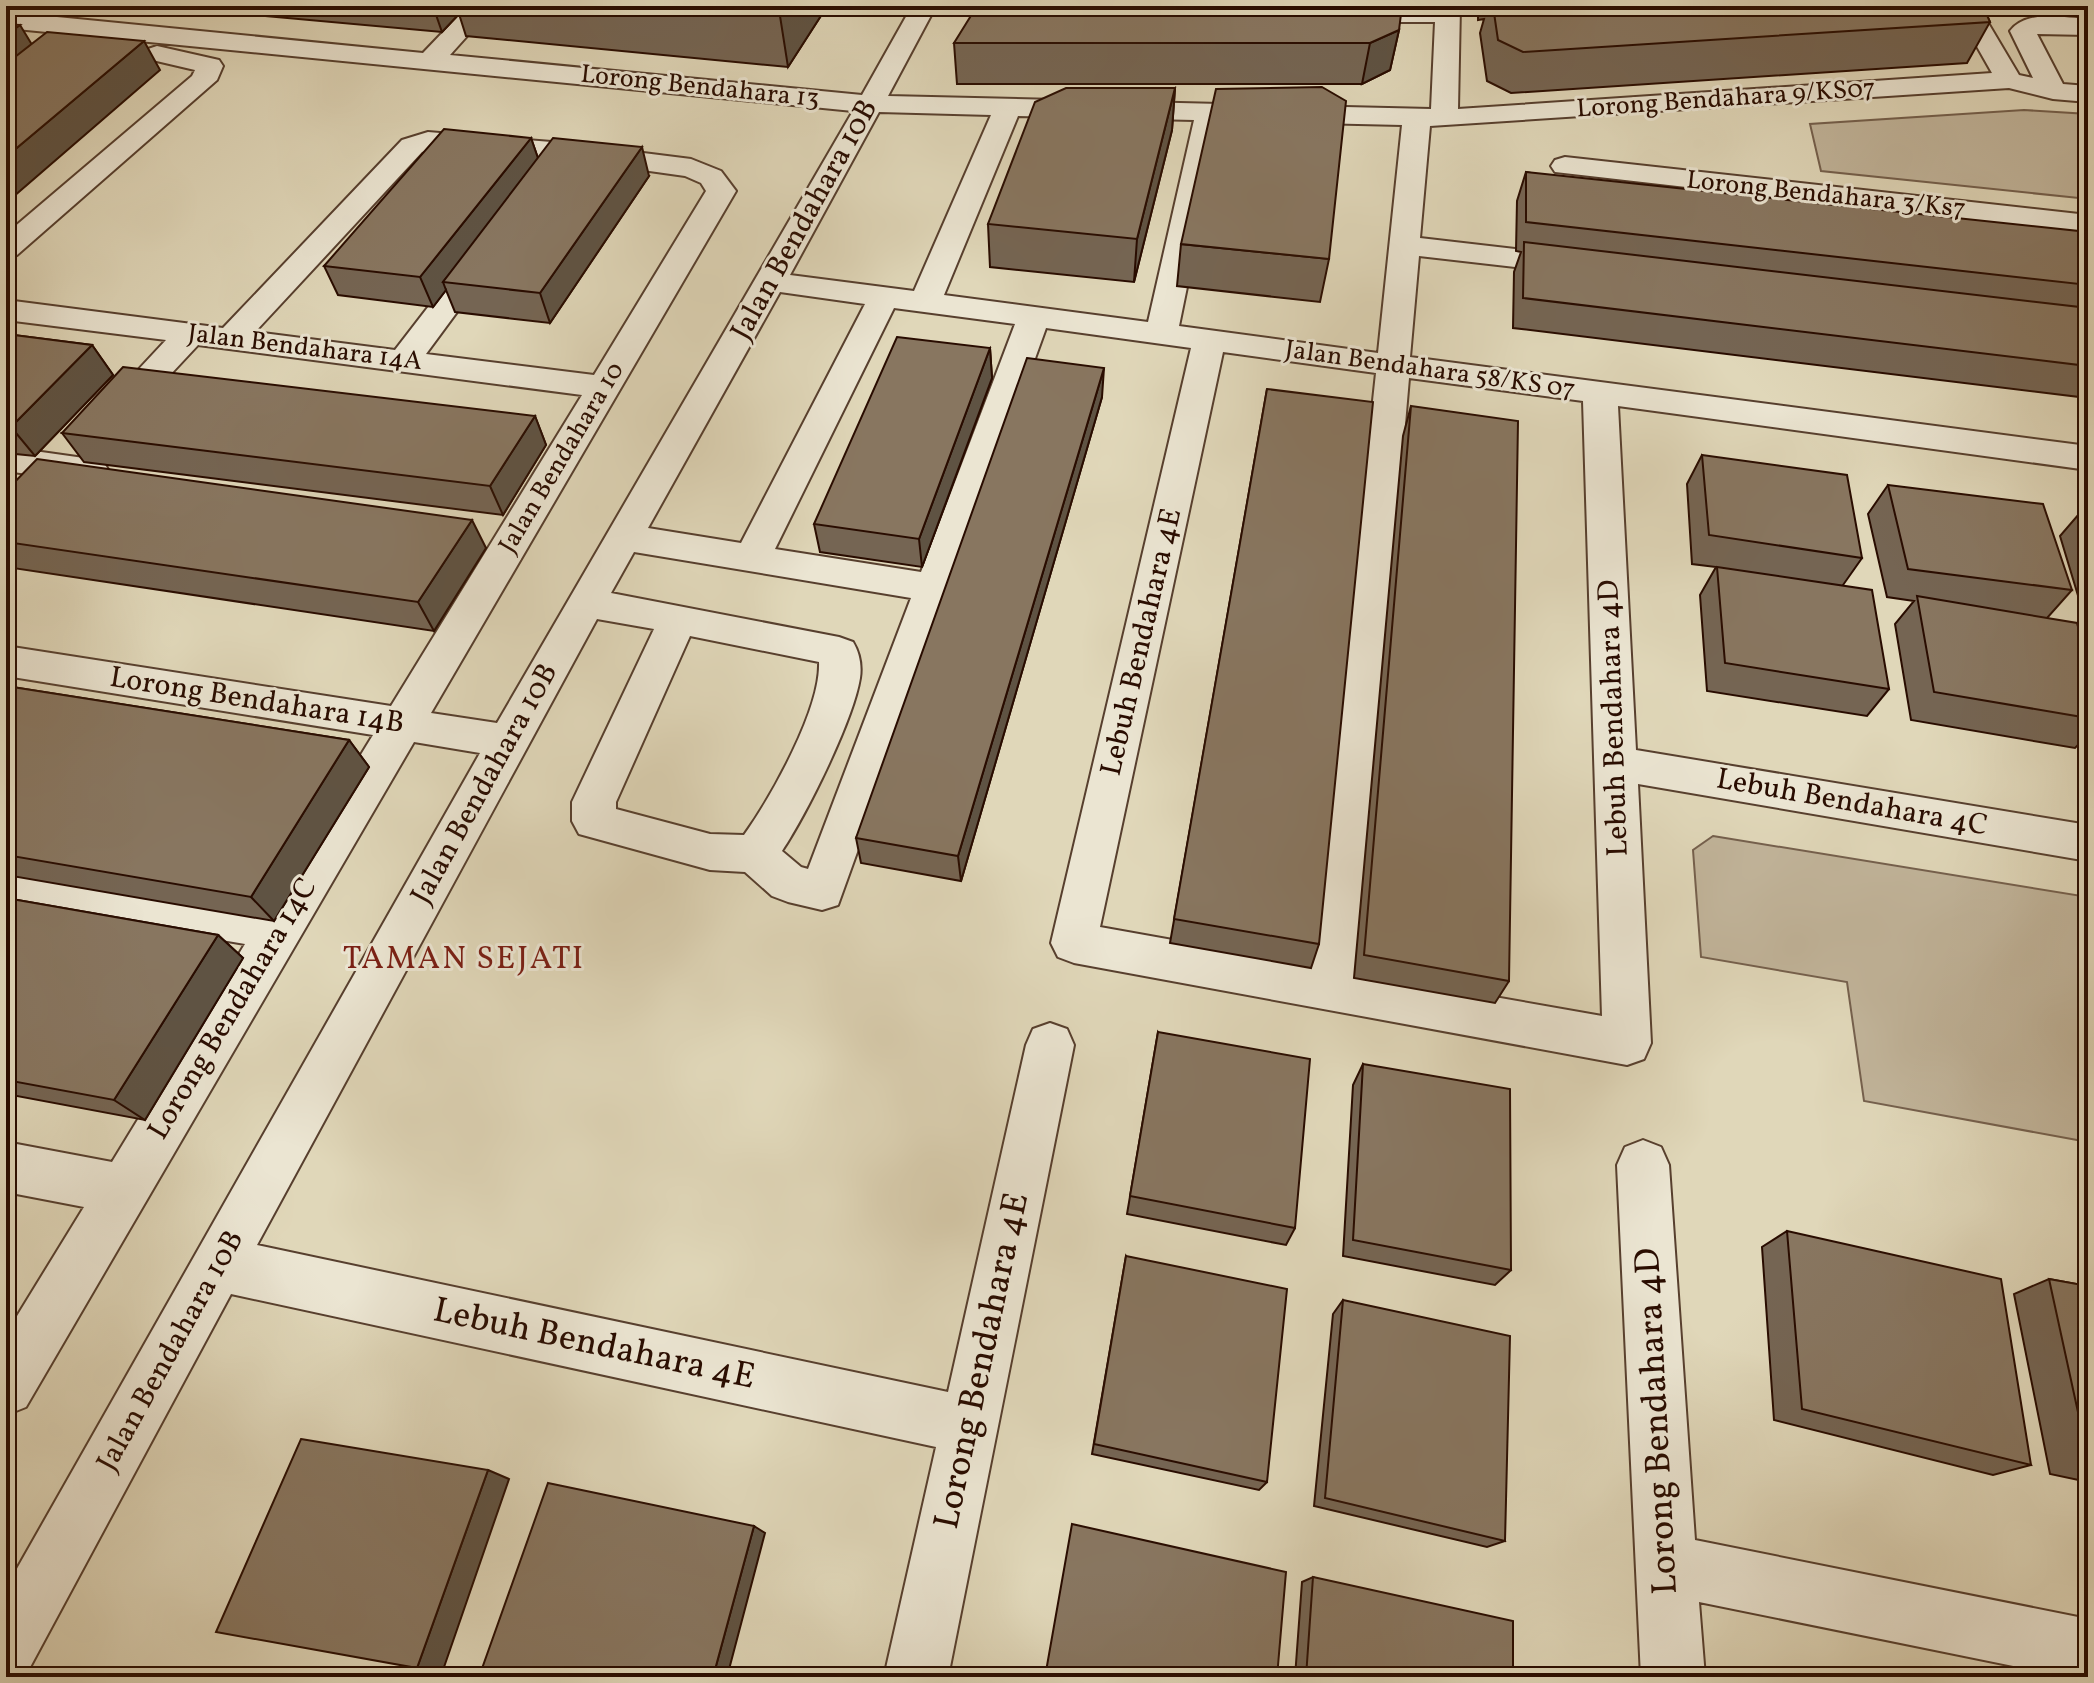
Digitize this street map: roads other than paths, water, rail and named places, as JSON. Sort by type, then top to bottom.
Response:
[{"type":"street","points":[[430,61],[482,6]]},
{"type":"street","points":[[1966,6],[2009,80]]},
{"type":"street","name":"Jalan Bendahara 10B","points":[[6,1649],[508,741],[772,282],[869,104],[914,7]]},
{"type":"street","points":[[1321,15],[1448,16],[1479,24]]},
{"type":"street","points":[[1333,989],[1405,245],[1448,16]]},
{"type":"street","name":"Lorong Bendahara 13","points":[[6,20],[869,104],[1430,117]]},
{"type":"street","points":[[2053,91],[2023,31],[2038,24],[2088,27]]},
{"type":"street","points":[[6,33],[69,47],[188,59],[210,66],[204,80],[6,249]]},
{"type":"street","name":"Lorong Bendahara 9/KS07","points":[[1430,117],[2009,80],[2053,91],[2088,94]]},
{"type":"street","points":[[925,302],[1008,107]]},
{"type":"street","points":[[1161,334],[1209,112]]},
{"type":"street","points":[[232,338],[412,146],[428,140],[452,139],[564,151]]},
{"type":"street","points":[[545,176],[564,151]]},
{"type":"street","name":"Jalan Bendahara 10","points":[[403,724],[502,531],[605,387],[721,191],[711,177],[691,168],[564,151]]},
{"type":"street","name":"Lorong Bendahara 3/Ks7","points":[[1565,166],[2088,224]]},
{"type":"street","points":[[403,361],[507,225]]},
{"type":"street","points":[[1405,245],[1612,269]]},
{"type":"street","name":"Jalan Bendahara 58/KS 07","points":[[772,282],[2088,458]]},
{"type":"street","points":[[752,558],[884,297]]},
{"type":"street","name":"Jalan Bendahara 14A","points":[[6,310],[605,387]]},
{"type":"street","points":[[678,619],[594,802],[594,821],[710,852],[755,854],[788,883],[822,891],[1034,317]]},
{"type":"street","points":[[35,497],[191,333]]},
{"type":"street","name":"Lebuh Bendahara 4E","points":[[1209,341],[1074,943],[1333,989]]},
{"type":"street","name":"Lebuh Bendahara 4D","points":[[1333,989],[1627,1043],[1600,393]]},
{"type":"street","points":[[6,459],[127,476]]},
{"type":"street","points":[[623,537],[935,588]]},
{"type":"street","points":[[586,603],[839,652],[840,677],[821,733],[775,825],[755,854]]},
{"type":"street","name":"Lorong Bendahara 14B","points":[[6,661],[508,741]]},
{"type":"street","name":"Lorong Bendahara 14C","points":[[6,1387],[403,724]]},
{"type":"street","name":"Lebuh Bendahara 4C","points":[[1616,764],[2088,843]]},
{"type":"street","points":[[6,884],[280,930]]},
{"type":"street","name":"Lorong Bendahara 4E","points":[[916,1677],[1050,1045]]},
{"type":"street","name":"Lorong Bendahara 4D","points":[[1643,1165],[1673,1677]]},
{"type":"street","points":[[6,1167],[125,1190]]},
{"type":"street","name":"Lebuh Bendahara 4E","points":[[218,1264],[969,1425]]},
{"type":"street","points":[[1666,1565],[2088,1650]]},
{"type":"district","name":"TAMAN SEJATI","points":[[464,960]]}]
